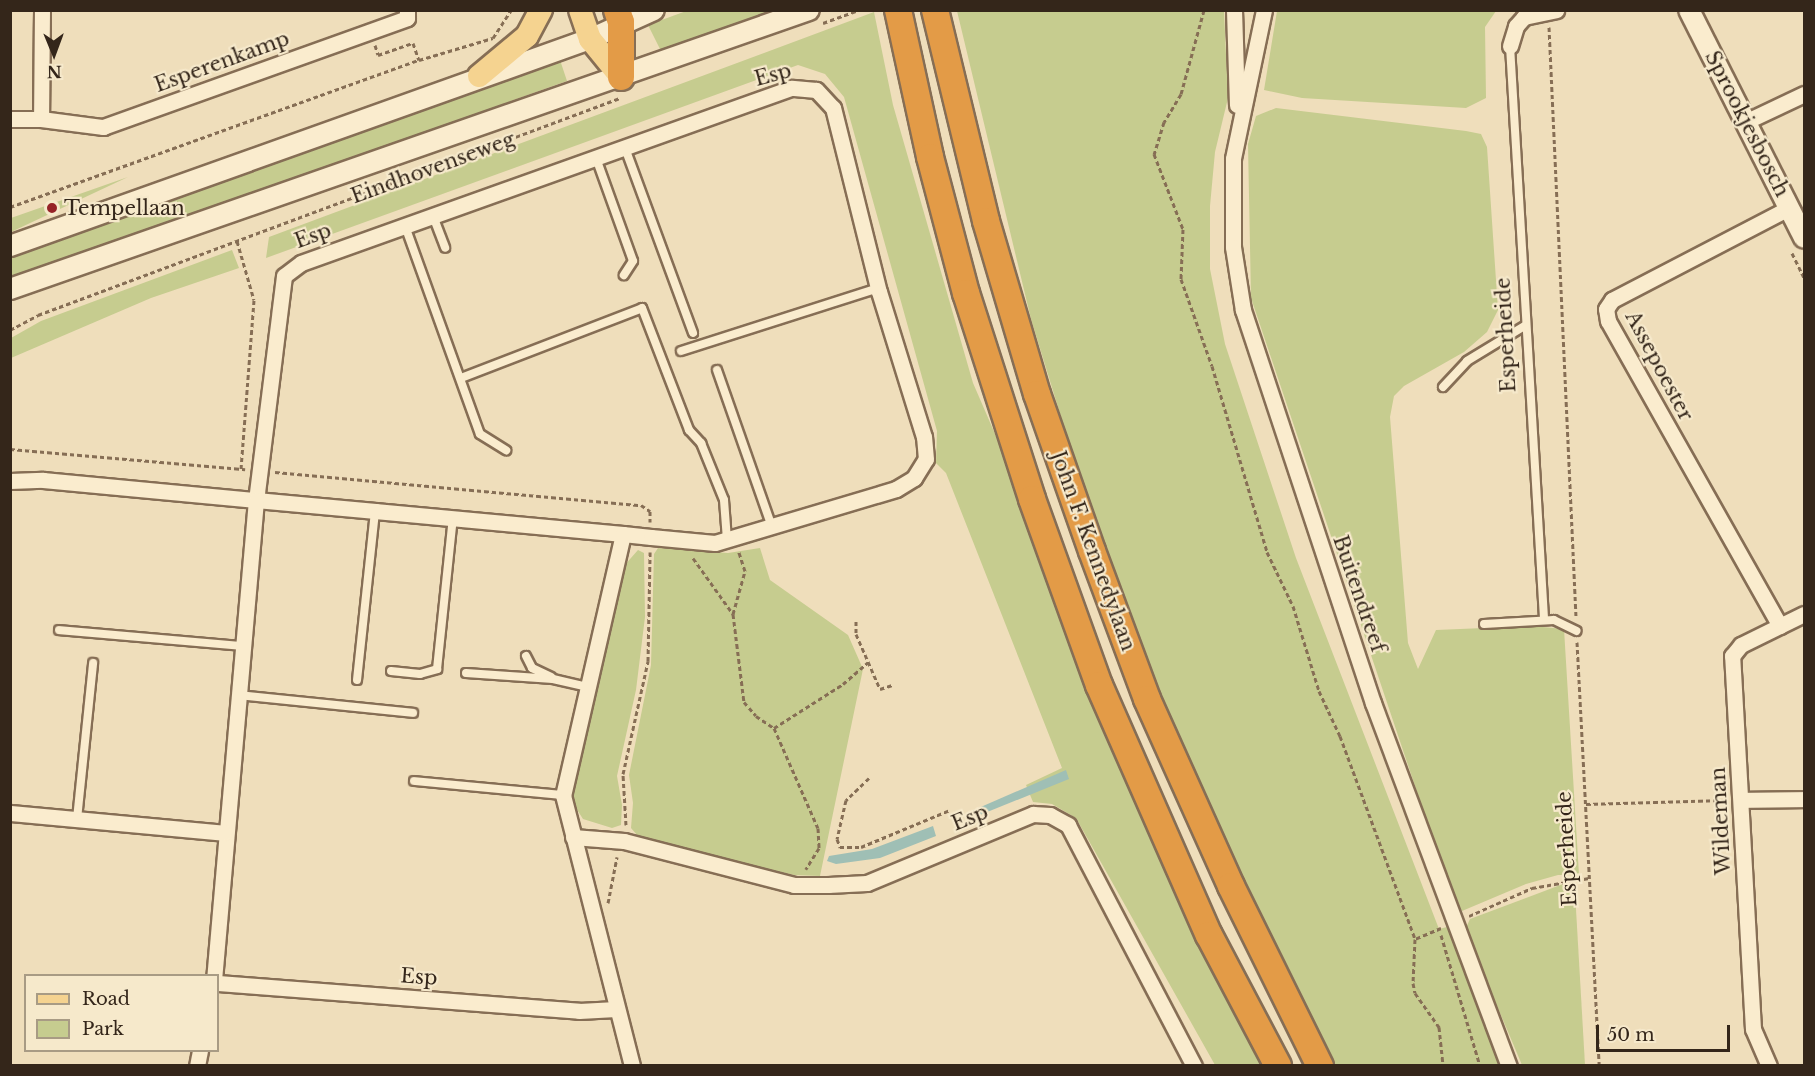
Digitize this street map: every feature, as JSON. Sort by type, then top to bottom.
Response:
[{"type":"highway","name":"John F. Kennedylaan","points":[[898,10],[930,157],[966,293],[1032,499],[1099,685],[1209,935],[1278,1065]]},
{"type":"highway","name":"John F. Kennedylaan","points":[[935,10],[986,221],[1037,394],[1092,551],[1147,699],[1231,886],[1320,1065]]},
{"type":"highway","points":[[619,16],[624,86]]},
{"type":"main road","points":[[479,76],[520,43],[541,10]]},
{"type":"main road","points":[[580,10],[590,39],[624,86]]},
{"type":"main road","points":[[10,246],[479,76],[590,39],[619,16],[654,10]]},
{"type":"main road","name":"Sprookjesbosch","points":[[1689,10],[1804,238]]},
{"type":"main road","name":"Eindhovenseweg","points":[[10,289],[624,86],[813,18]]},
{"type":"street","points":[[41,119],[42,10]]},
{"type":"street","name":"Esperenkamp","points":[[10,119],[41,119],[103,127],[407,18],[407,10]]},
{"type":"street","name":"Buitendreef","points":[[1234,10],[1238,123],[1232,186],[1233,248],[1249,332],[1446,926],[1509,1065]]},
{"type":"street","name":"Buitendreef","points":[[1238,123],[1264,10]]},
{"type":"street","name":"Esperheide","points":[[1510,46],[1516,26],[1528,14],[1552,12]]},
{"type":"street","name":"Esp","points":[[10,480],[43,480],[256,500],[453,518],[623,534],[686,541],[731,540],[896,489],[914,478],[926,459],[924,437],[878,288],[833,108],[816,90],[791,88],[301,262],[284,276],[256,500],[214,974]]},
{"type":"street","points":[[1747,121],[1804,94]]},
{"type":"street","name":"Assepoester","points":[[1780,626],[1608,321],[1606,309],[1612,300],[1789,208]]},
{"type":"street","name":"Esp","points":[[10,472],[43,480]]},
{"type":"street","points":[[623,534],[563,795],[632,1065]]},
{"type":"street","name":"Wildeman","points":[[1769,1065],[1753,1029],[1732,656],[1741,645],[1804,614]]},
{"type":"street","points":[[1741,800],[1804,799]]},
{"type":"street","points":[[10,813],[225,833]]},
{"type":"street","name":"Esp","points":[[573,837],[624,841],[803,885],[867,883],[1033,814],[1050,815],[1068,825],[1194,1065]]},
{"type":"street","name":"Esp","points":[[219,983],[579,1011],[616,1009]]},
{"type":"lane","name":"Esperheide","points":[[1510,46],[1544,620]]},
{"type":"lane","points":[[625,148],[693,333]]},
{"type":"lane","points":[[596,158],[633,261],[624,275]]},
{"type":"lane","points":[[434,216],[445,248]]},
{"type":"lane","points":[[405,226],[480,434],[506,450]]},
{"type":"lane","points":[[681,351],[878,288]]},
{"type":"lane","points":[[461,378],[642,308],[689,430],[701,443],[724,500],[731,540]]},
{"type":"lane","points":[[1443,387],[1467,362],[1526,325]]},
{"type":"lane","points":[[717,370],[772,529]]},
{"type":"lane","points":[[357,680],[375,511]]},
{"type":"lane","points":[[391,671],[420,674],[437,669],[453,518]]},
{"type":"lane","points":[[1484,624],[1544,620],[1577,631]]},
{"type":"lane","points":[[59,630],[242,646]]},
{"type":"lane","points":[[526,656],[532,668],[553,678],[587,687]]},
{"type":"lane","points":[[77,819],[93,663]]},
{"type":"lane","points":[[466,673],[553,678]]},
{"type":"lane","points":[[237,695],[414,713]]},
{"type":"lane","points":[[414,781],[563,795]]},
{"type":"path","points":[[10,207],[419,60],[493,38],[511,10]]},
{"type":"path","points":[[813,18],[827,21],[858,10]]},
{"type":"path","points":[[1204,10],[1181,94],[1164,122],[1154,153],[1183,229],[1181,279],[1212,366],[1267,552],[1293,606],[1319,691],[1340,736],[1415,939],[1413,988],[1439,1027],[1443,1065]]},
{"type":"path","name":"Esperheide","points":[[1552,12],[1577,631],[1599,1065]]},
{"type":"path","points":[[382,54],[413,43],[419,60]]},
{"type":"path","name":"Eindhovenseweg","points":[[10,330],[38,315],[237,241],[624,86]]},
{"type":"path","points":[[237,241],[254,300],[241,469]]},
{"type":"path","points":[[10,449],[641,505],[650,511],[648,661],[623,774],[628,812],[624,841],[607,908]]},
{"type":"path","points":[[731,540],[745,571],[733,614],[744,702],[756,716],[774,728],[821,841],[808,861],[803,885]]},
{"type":"path","points":[[686,541],[693,559],[733,614]]},
{"type":"path","points":[[856,621],[856,634],[880,689],[892,685]]},
{"type":"path","points":[[774,728],[843,684],[868,662]]},
{"type":"path","points":[[869,778],[846,800],[837,839],[840,847],[861,847],[950,810]]},
{"type":"path","points":[[1586,804],[1741,800]]},
{"type":"path","points":[[1415,939],[1532,888],[1589,878]]},
{"type":"path","points":[[1446,926],[1480,1065]]},
{"type":"green space","points":[[689,10],[777,11],[661,51],[648,25]]},
{"type":"green space","points":[[957,11],[1224,11],[1228,98],[1215,152],[1210,206],[1210,269],[1225,344],[1296,558],[1439,929],[1451,926],[1507,1065],[1334,1064],[1243,886],[1156,692],[1084,492],[1031,319]]},
{"type":"green space","points":[[1277,11],[1496,11],[1485,27],[1486,98],[1466,108],[1302,98],[1264,90]]},
{"type":"green space","points":[[874,12],[893,105],[973,383],[1268,1065],[1215,1065],[1076,818],[1052,804],[1033,802],[1026,785],[1062,768],[946,473],[936,463],[937,431],[844,97],[825,74],[798,65],[266,258],[269,237]]},
{"type":"green space","points":[[557,51],[567,81],[11,280],[11,254]]},
{"type":"green space","points":[[1276,108],[1466,131],[1481,134],[1487,147],[1498,310],[1487,332],[1464,352],[1404,386],[1394,396],[1390,417],[1408,643],[1418,669],[1436,630],[1532,626],[1564,629],[1579,875],[1558,875],[1526,884],[1462,911],[1453,899],[1251,298],[1248,144],[1256,116]]},
{"type":"green space","points":[[128,177],[11,232],[11,218]]},
{"type":"green space","points":[[232,250],[239,268],[151,298],[11,358],[11,338],[41,321]]},
{"type":"green space","points":[[658,548],[728,553],[760,548],[770,580],[848,635],[863,669],[820,876],[794,875],[760,867],[637,835],[631,828],[633,803],[629,775],[651,665],[654,554]]},
{"type":"green space","points":[[638,550],[644,553],[645,617],[636,690],[617,776],[622,805],[621,825],[612,828],[583,819],[569,797],[623,567]]},
{"type":"green space","points":[[1563,884],[1575,892],[1585,1065],[1522,1065],[1465,930],[1470,919]]},
{"type":"water","points":[[1066,770],[1069,779],[970,819],[967,813]]},
{"type":"water","points":[[933,826],[936,836],[880,858],[836,864],[827,861],[829,856],[872,849]]},
{"type":"place","name":"Tempellaan","points":[[52,208]]}]
